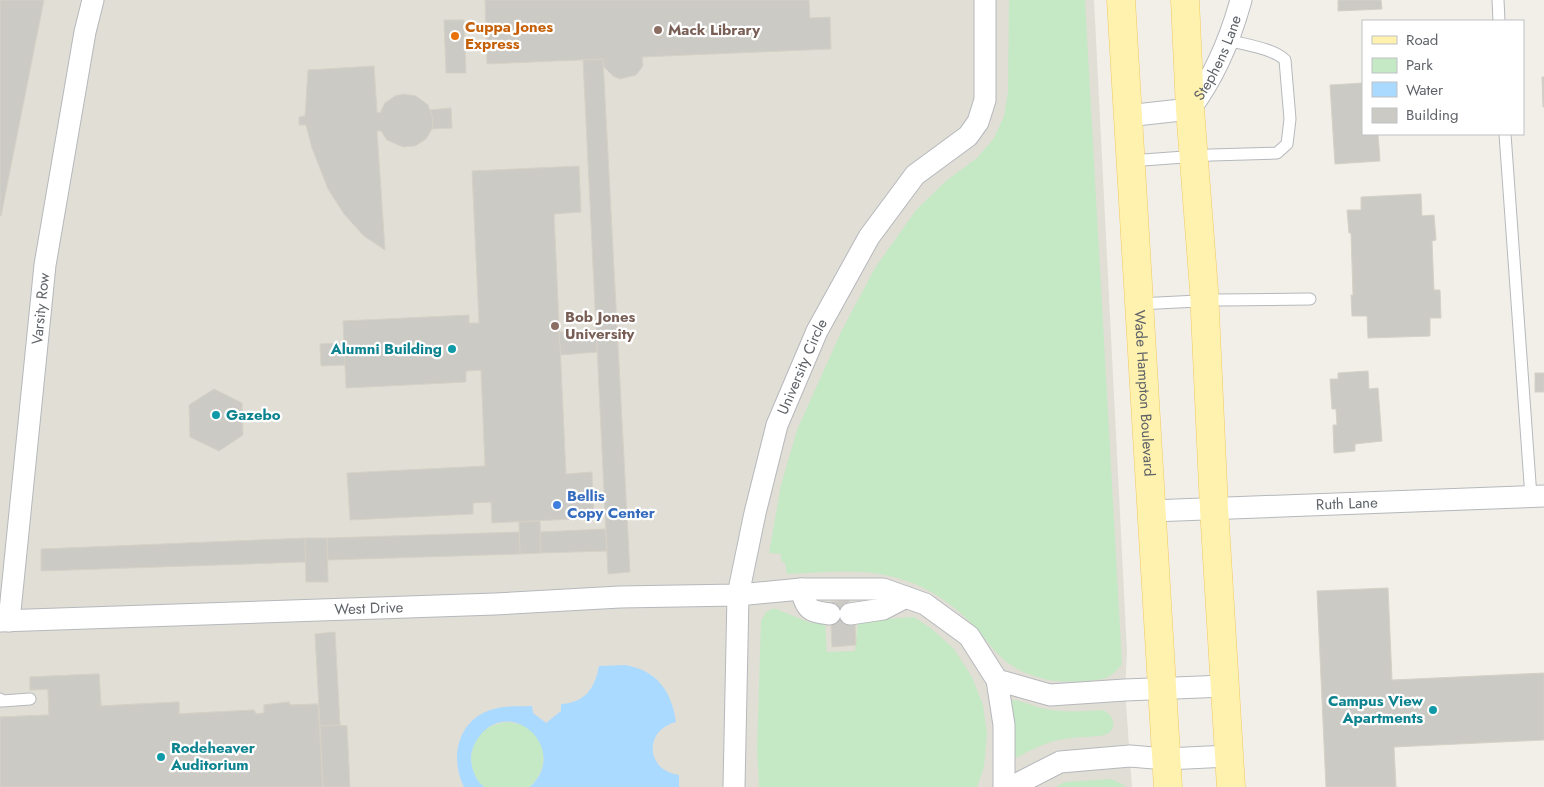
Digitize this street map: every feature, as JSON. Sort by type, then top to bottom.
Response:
[{"type":"main road","name":"Wade Hampton Boulevard","points":[[1121,0],[1168,787]]},
{"type":"main road","points":[[1185,0],[1193,156],[1205,300],[1214,508],[1231,787]]},
{"type":"street","name":"Varsity Row","points":[[5,621],[45,265],[85,32],[93,0]]},
{"type":"street","name":"University Circle","points":[[734,787],[738,595],[755,513],[777,425],[817,331],[869,237],[914,175],[968,136],[978,122],[985,100],[985,0]]},
{"type":"street","name":"Stephens Lane","points":[[1127,116],[1190,108],[1218,65],[1232,32],[1241,0]]},
{"type":"street","name":"Ruth Lane","points":[[1151,512],[1538,496]]},
{"type":"street","name":"West Drive","points":[[5,621],[495,604],[620,597],[738,595],[801,589],[883,589],[925,604],[969,636],[997,680]]},
{"type":"street","points":[[801,589],[806,605],[813,612],[840,614],[882,609],[906,597]]},
{"type":"street","points":[[1004,787],[1004,725],[997,680],[1050,695],[1225,686]]},
{"type":"street","points":[[1011,787],[1060,762],[1130,756],[1166,759],[1229,756]]},
{"type":"lane","points":[[1498,0],[1499,20]]},
{"type":"lane","points":[[1130,161],[1193,156],[1277,153],[1287,144],[1290,119],[1285,60],[1280,55],[1270,51],[1228,40]]},
{"type":"lane","points":[[1505,135],[1538,496]]},
{"type":"lane","points":[[1138,304],[1205,300],[1310,299]]},
{"type":"lane","points":[[0,700],[30,699]]},
{"type":"shaded area","name":"Bob Jones University","points":[[0,0],[1094,0],[1127,652],[1125,690],[1132,787],[0,787]]},
{"type":"green space","points":[[1009,0],[1085,0],[1122,664],[1109,676],[1095,680],[1072,682],[1050,680],[1019,670],[1001,657],[956,609],[943,599],[915,584],[899,578],[867,572],[787,574],[785,563],[781,561],[781,554],[769,553],[781,485],[797,430],[842,330],[875,268],[916,210],[947,180],[977,158],[994,138],[1004,116],[1008,92]]},
{"type":"green space","points":[[772,609],[811,623],[825,622],[827,652],[855,651],[858,621],[914,617],[932,629],[954,649],[972,677],[983,705],[987,734],[984,767],[977,787],[759,787],[757,750],[761,621],[766,612]]},
{"type":"green space","points":[[1011,700],[1053,710],[1103,710],[1109,714],[1113,721],[1113,728],[1104,735],[1059,740],[1014,757],[1008,702]]},
{"type":"green space","points":[[506,722],[529,728],[536,734],[543,749],[543,765],[536,780],[530,787],[484,787],[474,774],[471,759],[474,744],[478,737],[489,727]]},
{"type":"green space","points":[[1111,779],[1124,785],[1124,787],[1055,787],[1065,782]]},
{"type":"water","points":[[625,665],[646,672],[654,677],[667,692],[671,701],[676,722],[665,726],[658,733],[654,741],[653,750],[655,759],[660,766],[668,772],[679,775],[679,787],[530,787],[540,773],[544,758],[541,745],[533,733],[522,725],[509,722],[495,724],[482,733],[473,747],[471,757],[473,769],[478,781],[484,787],[464,787],[457,763],[457,752],[460,740],[472,721],[482,714],[499,708],[532,706],[533,713],[546,723],[561,711],[561,704],[576,701],[588,693],[595,681],[599,666]]},
{"type":"building","points":[[0,0],[44,0],[1,216],[0,216]]},
{"type":"building","name":"Mack Library","points":[[485,0],[809,0],[810,18],[830,17],[831,49],[642,57],[643,66],[636,75],[620,79],[613,76],[604,67],[603,59],[487,64]]},
{"type":"building","points":[[1338,0],[1381,0],[1382,9],[1338,11]]},
{"type":"building","name":"Cuppa Jones Express","points":[[444,20],[464,20],[466,73],[446,73]]},
{"type":"building","points":[[603,59],[630,572],[608,574],[583,60]]},
{"type":"building","points":[[374,66],[377,112],[380,113],[385,103],[395,96],[403,94],[416,96],[428,105],[433,119],[432,129],[426,139],[415,146],[403,147],[387,140],[381,131],[377,131],[385,250],[364,236],[344,214],[328,189],[312,148],[306,125],[299,125],[299,117],[305,116],[308,70]]},
{"type":"building","points":[[1542,77],[1544,77],[1544,107],[1543,107]]},
{"type":"building","points":[[1362,83],[1362,135],[1378,135],[1380,161],[1335,164],[1330,85]]},
{"type":"building","points":[[451,108],[452,128],[432,129],[433,119],[430,110]]},
{"type":"building","name":"Alumni Building","points":[[579,166],[581,212],[554,214],[566,474],[592,472],[594,518],[492,523],[491,502],[473,503],[473,514],[350,520],[347,473],[485,466],[481,370],[466,371],[466,382],[346,388],[343,321],[469,315],[469,323],[479,323],[472,171]]},
{"type":"building","points":[[1421,194],[1422,216],[1434,215],[1436,240],[1432,241],[1434,290],[1440,290],[1441,318],[1430,318],[1430,336],[1368,338],[1367,316],[1352,316],[1351,233],[1349,233],[1347,210],[1361,210],[1361,197]]},
{"type":"building","points":[[596,330],[597,352],[561,355],[559,332]]},
{"type":"building","points":[[344,343],[345,365],[321,366],[320,344]]},
{"type":"building","points":[[1368,371],[1369,389],[1378,388],[1382,441],[1355,444],[1355,451],[1334,453],[1333,425],[1337,425],[1336,409],[1332,409],[1330,379],[1338,379],[1338,373]]},
{"type":"building","points":[[1535,373],[1544,373],[1544,392],[1535,392]]},
{"type":"building","name":"Gazebo","points":[[214,389],[242,403],[243,435],[219,451],[190,437],[189,405]]},
{"type":"building","points":[[540,521],[541,553],[520,554],[519,522]]},
{"type":"building","points":[[605,529],[607,551],[541,553],[540,532]]},
{"type":"building","points":[[519,532],[520,554],[328,560],[327,538]]},
{"type":"building","points":[[305,538],[306,562],[41,571],[41,549]]},
{"type":"building","points":[[305,538],[327,538],[328,582],[306,582]]},
{"type":"building","name":"Campus View Apartments","points":[[1388,588],[1392,680],[1544,673],[1544,740],[1394,747],[1396,787],[1326,787],[1317,591]]},
{"type":"building","points":[[849,600],[850,623],[855,622],[856,645],[832,647],[830,602]]},
{"type":"building","points":[[335,632],[340,725],[320,726],[315,634]]},
{"type":"building","name":"Rodeheaver Auditorium","points":[[99,674],[101,706],[179,702],[179,714],[254,710],[256,714],[264,713],[264,705],[289,702],[290,705],[318,704],[323,787],[0,787],[0,717],[49,715],[48,689],[30,690],[30,677]]},
{"type":"building","name":"Rodeheaver Auditorium","points":[[99,674],[101,706],[179,702],[179,714],[254,710],[256,714],[264,713],[264,705],[289,702],[290,705],[318,704],[323,787],[0,787],[0,717],[49,715],[48,689],[30,690],[30,677]]},
{"type":"building","points":[[320,726],[347,726],[350,787],[323,787]]},
{"type":"place","name":"Mack Library","points":[[658,30]]},
{"type":"place","name":"Cuppa Jones Express","points":[[455,36]]},
{"type":"place","name":"Bob Jones University","points":[[555,326]]},
{"type":"place","name":"Alumni Building","points":[[452,349]]},
{"type":"place","name":"Gazebo","points":[[216,415]]},
{"type":"place","name":"Bellis Copy Center","points":[[557,505]]},
{"type":"place","name":"Campus View Apartments","points":[[1433,710]]},
{"type":"place","name":"Rodeheaver Auditorium","points":[[161,757]]}]
